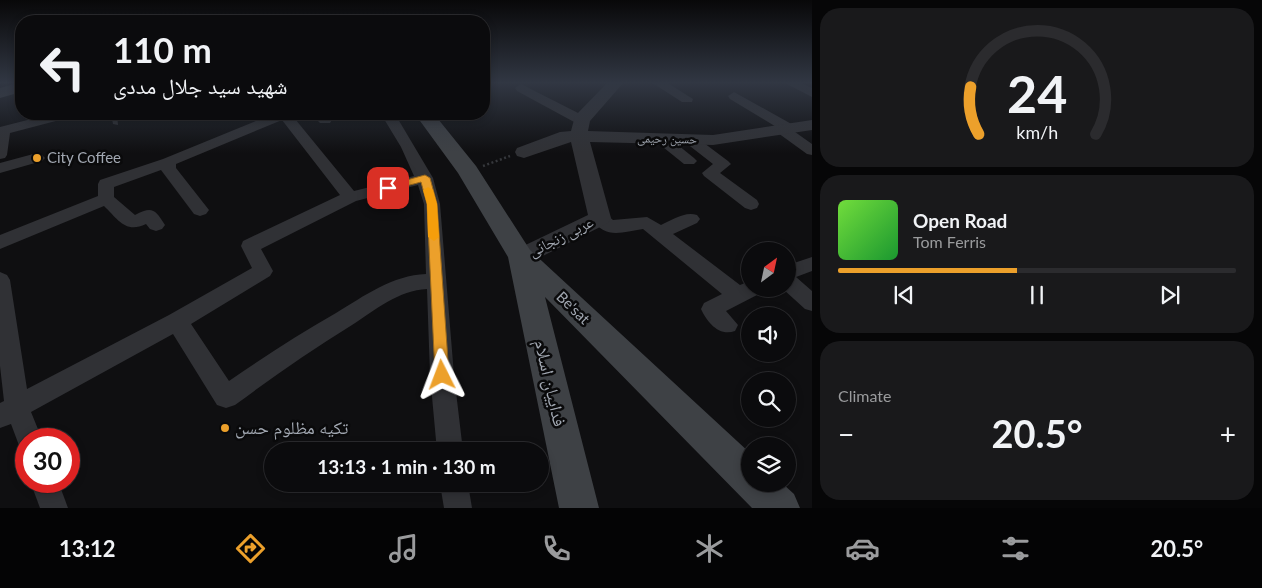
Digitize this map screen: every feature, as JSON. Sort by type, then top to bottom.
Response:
[{"type":"main road","name":"Be'sat","points":[[429,120],[468,171],[521,257],[741,470]]},
{"type":"main road","name":"فداییان اسلام","points":[[521,257],[579,508]]},
{"type":"main road","points":[[763,492],[780,508]]},
{"type":"street","points":[[547,106],[580,128],[600,218],[609,228],[647,223],[741,290]]},
{"type":"street","points":[[580,128],[598,106]]},
{"type":"street","points":[[749,106],[786,129],[812,151]]},
{"type":"street","points":[[0,155],[2,131],[42,120]]},
{"type":"street","points":[[65,120],[67,128]]},
{"type":"street","points":[[156,225],[150,215],[133,223],[106,199],[106,184],[275,120]]},
{"type":"street","points":[[288,120],[350,198]]},
{"type":"street","points":[[392,120],[409,145],[425,178],[432,204],[442,375],[449,442]]},
{"type":"street","name":"حسین رحیمی","points":[[524,152],[566,136],[580,128],[663,140],[713,140],[812,125]]},
{"type":"street","points":[[663,140],[689,161]]},
{"type":"street","points":[[691,140],[723,164],[710,173],[751,204]]},
{"type":"street","points":[[0,168],[37,158]]},
{"type":"street","points":[[168,162],[168,169],[200,210]]},
{"type":"street","points":[[9,411],[177,321],[263,271],[250,246],[350,198],[425,178]]},
{"type":"street","points":[[0,242],[106,199]]},
{"type":"street","name":"عربی زنجانی","points":[[521,257],[600,218]]},
{"type":"street","points":[[660,233],[691,219]]},
{"type":"street","points":[[796,269],[812,264]]},
{"type":"street","points":[[0,280],[9,411],[21,428]]},
{"type":"street","points":[[177,321],[226,397],[288,353],[386,293],[415,282],[437,281]]},
{"type":"street","points":[[796,288],[812,303]]},
{"type":"street","points":[[727,325],[711,308],[741,293]]},
{"type":"street","points":[[455,492],[458,508]]},
{"type":"street","points":[[48,493],[54,508]]},
{"type":"lane","points":[[115,120],[116,124]]},
{"type":"path","points":[[468,171],[524,152]]},
{"type":"slow traffic","points":[[428,190],[432,204],[434,237]]},
{"type":"place","name":"City Coffee","points":[[37,158]]},
{"type":"place","name":"تکیه مظلوم حسن","points":[[225,428]]},
{"type":"route","points":[[388,188],[425,178],[432,204],[442,375]]}]
